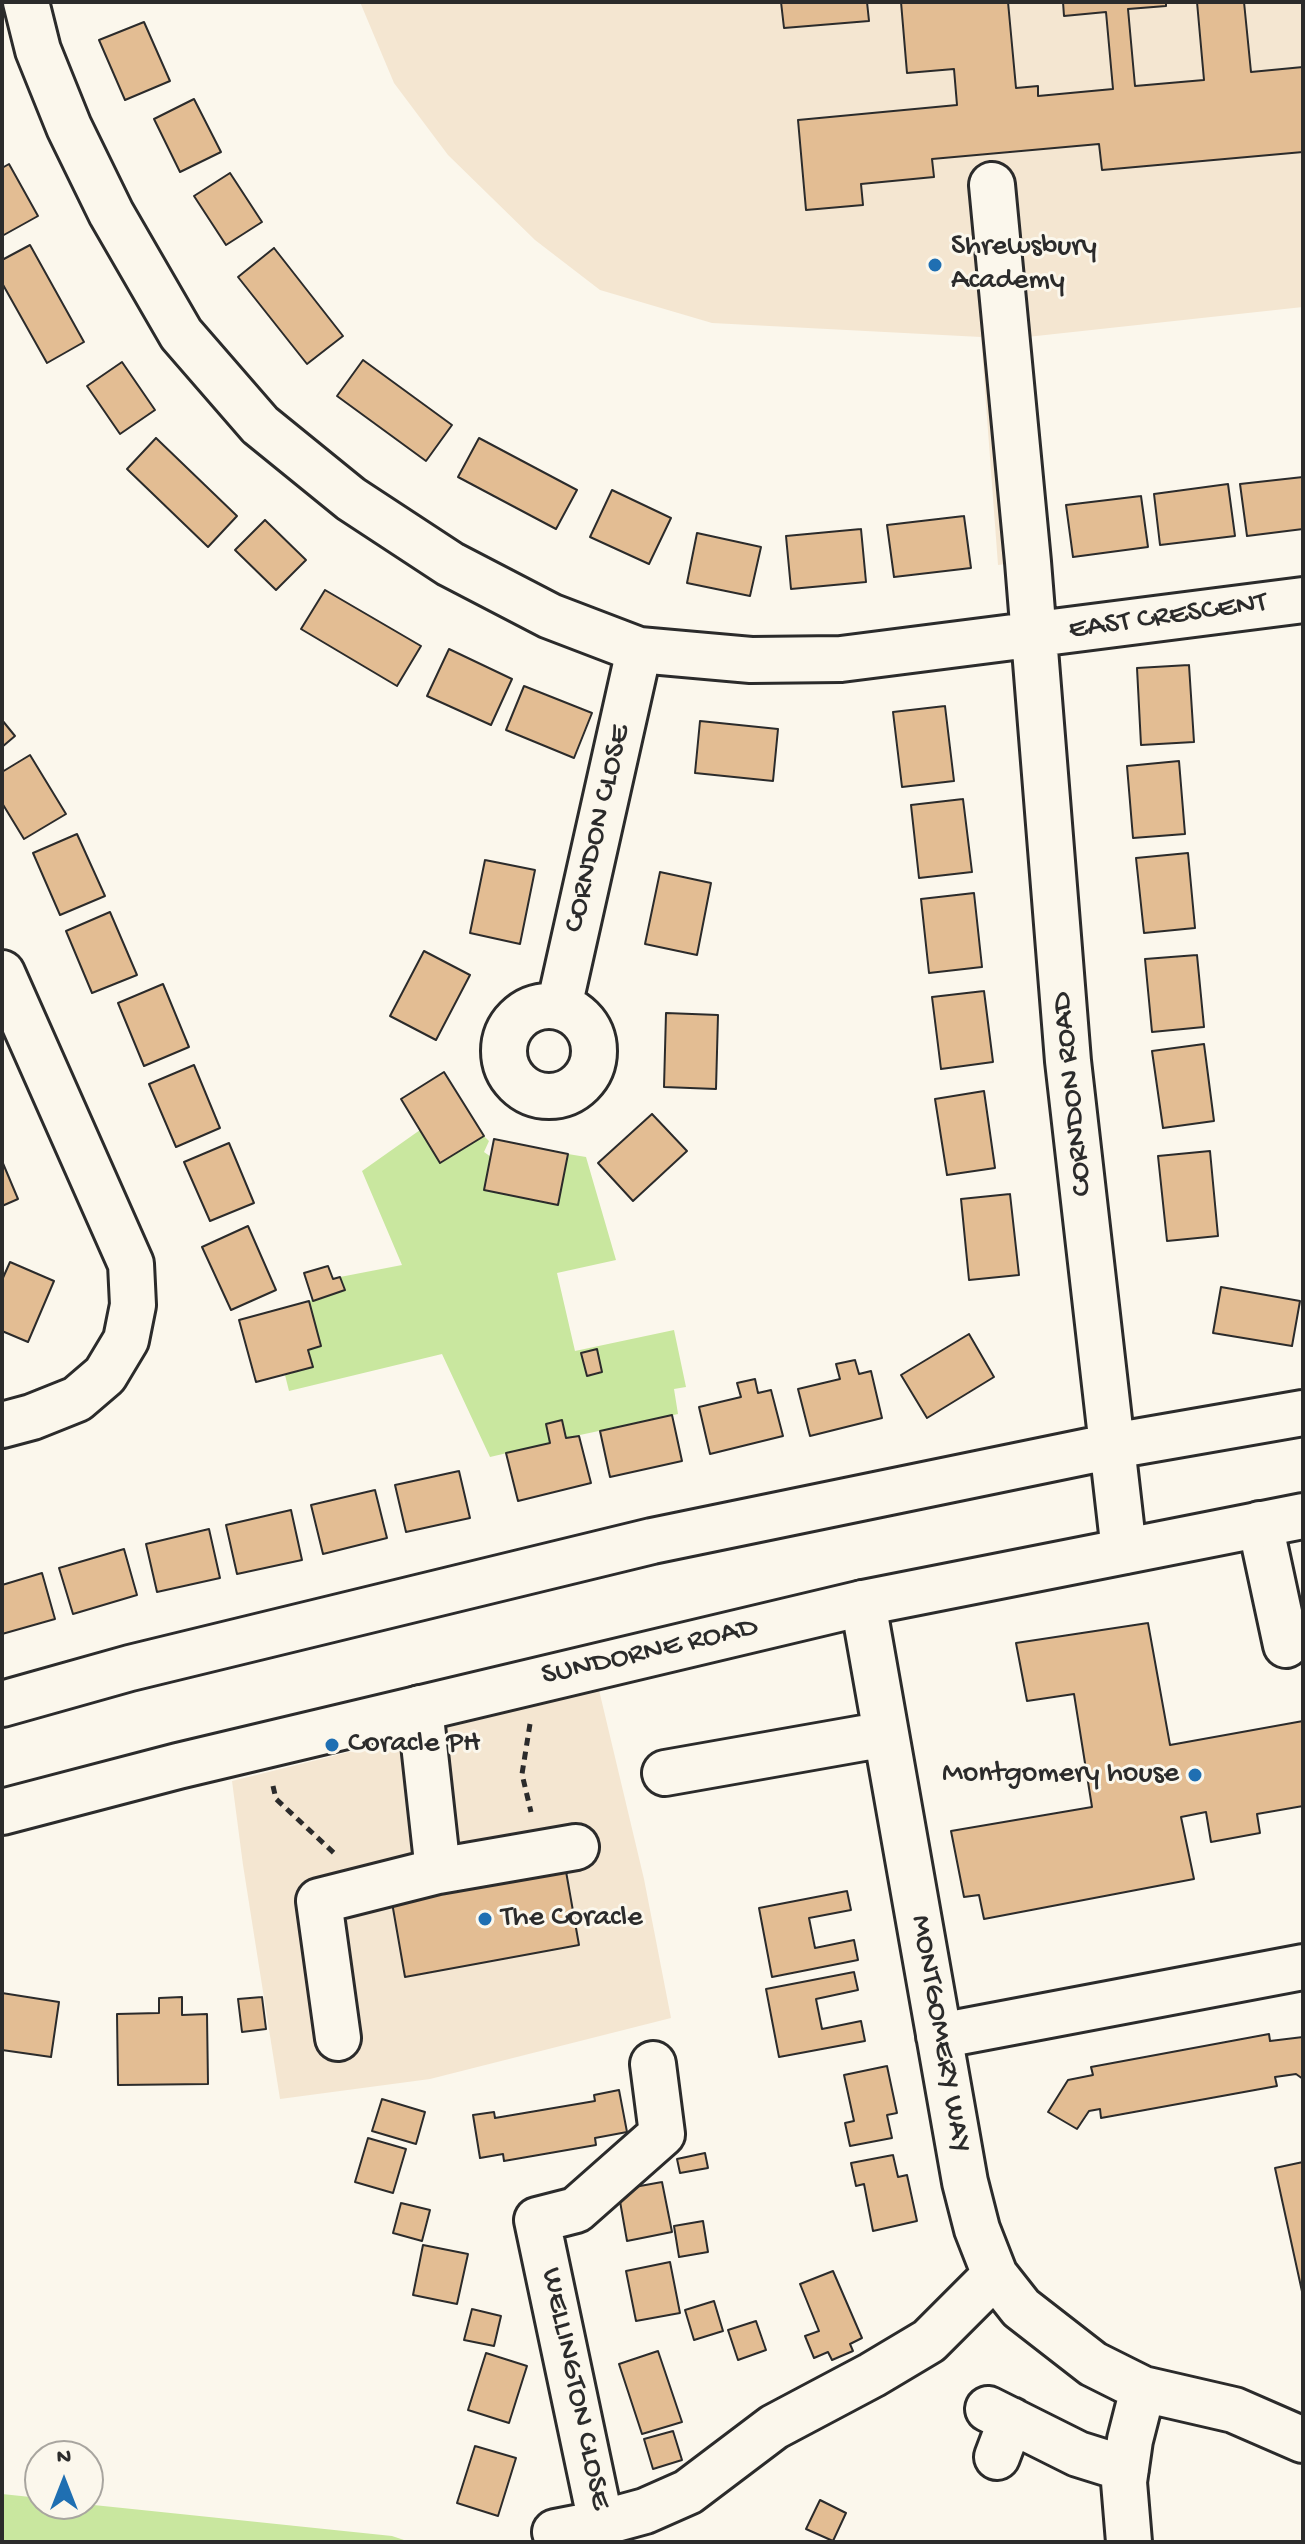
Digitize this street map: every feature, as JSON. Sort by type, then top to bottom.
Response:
[{"type":"street","name":"EAST CRESCENT","points":[[26,2],[38,50],[69,127],[111,213],[181,334],[260,425],[351,499],[450,564],[550,616],[639,650],[751,660],[841,659],[1303,600]]},
{"type":"street","name":"CORNDON ROAD","points":[[992,185],[1068,1061],[1124,1551]]},
{"type":"street","name":"CORNDON CLOSE","points":[[559,1007],[639,650]]},
{"type":"street","points":[[2,973],[131,1264],[133,1305],[126,1340],[105,1375],[77,1399],[2,1425]]},
{"type":"street","points":[[2,1704],[130,1668],[652,1541],[1113,1446],[1303,1413]]},
{"type":"street","name":"SUNDORNE ROAD","points":[[2,1812],[265,1745],[863,1603],[1303,1516]]},
{"type":"street","points":[[1260,1524],[1286,1645]]},
{"type":"street","name":"MONTGOMERY WAY","points":[[863,1603],[965,2182],[977,2229],[995,2275],[1021,2308],[1093,2364],[1143,2389],[1234,2410],[1303,2440]]},
{"type":"street","points":[[420,1708],[438,1871]]},
{"type":"street","points":[[665,1773],[886,1734]]},
{"type":"street","points":[[338,2038],[319,1901],[438,1871],[558,1850]]},
{"type":"street","points":[[939,2036],[1303,1967]]},
{"type":"street","name":"WELLINGTON CLOSE","points":[[653,2064],[662,2134],[576,2210],[537,2220],[601,2523],[645,2511],[688,2492],[774,2427],[929,2341],[995,2275]]},
{"type":"street","points":[[1129,2542],[1125,2511],[1126,2469],[1143,2389]]},
{"type":"street","points":[[999,2429],[1126,2469]]},
{"type":"street","points":[[555,2532],[601,2523]]},
{"type":"path","points":[[524,1683],[530,1728],[522,1774],[558,1850]]},
{"type":"path","points":[[265,1745],[276,1799],[338,1857],[342,1895]]},
{"type":"shaded area","name":"Shrewsbury Academy","points":[[360,2],[1303,2],[1303,307],[1027,337],[1052,559],[998,565],[981,337],[712,323],[600,290],[535,240],[448,155],[394,83]]},
{"type":"shaded area","points":[[599,1690],[644,1879],[671,2018],[430,2079],[280,2099],[232,1781]]},
{"type":"green space","points":[[420,1130],[441,1163],[484,1136],[489,1141],[484,1152],[558,1204],[568,1154],[586,1157],[616,1260],[557,1273],[575,1351],[674,1330],[686,1387],[674,1389],[678,1414],[566,1438],[561,1420],[546,1424],[550,1443],[490,1457],[442,1354],[289,1391],[285,1375],[313,1367],[308,1350],[321,1346],[309,1301],[344,1289],[340,1277],[402,1265],[362,1171]]},
{"type":"green space","points":[[2,2494],[24,2496],[24,2520],[104,2520],[104,2506],[392,2536],[410,2542],[2,2542]]},
{"type":"building","points":[[781,2],[867,2],[869,21],[784,28]]},
{"type":"building","points":[[901,2],[1008,2],[1016,88],[1038,86],[1038,96],[1113,89],[1106,12],[1064,16],[1063,2],[1166,2],[1166,6],[1128,9],[1135,86],[1204,80],[1197,2],[1244,2],[1251,72],[1303,67],[1303,152],[1102,170],[1099,144],[932,159],[934,177],[861,184],[863,205],[806,210],[798,120],[957,105],[954,69],[907,73]]},
{"type":"building","points":[[144,22],[170,81],[125,100],[99,40]]},
{"type":"building","points":[[194,99],[221,152],[180,172],[154,119]]},
{"type":"building","points":[[9,164],[38,216],[2,236],[2,168]]},
{"type":"building","points":[[230,173],[262,222],[226,245],[194,196]]},
{"type":"building","points":[[30,245],[84,342],[47,363],[2,283],[2,260]]},
{"type":"building","points":[[274,248],[343,336],[307,364],[238,277]]},
{"type":"building","points":[[363,360],[452,425],[426,461],[337,396]]},
{"type":"building","points":[[122,362],[155,410],[120,434],[87,386]]},
{"type":"building","points":[[156,438],[237,516],[208,547],[127,469]]},
{"type":"building","points":[[479,438],[577,490],[556,529],[458,477]]},
{"type":"building","points":[[1303,477],[1303,529],[1247,536],[1240,484]]},
{"type":"building","points":[[1228,484],[1235,536],[1160,545],[1154,494]]},
{"type":"building","points":[[612,490],[671,518],[649,564],[590,537]]},
{"type":"building","points":[[1141,496],[1148,547],[1073,557],[1066,505]]},
{"type":"building","points":[[964,516],[971,568],[894,577],[887,525]]},
{"type":"building","points":[[265,520],[306,560],[276,590],[235,550]]},
{"type":"building","points":[[861,529],[866,582],[791,589],[786,536]]},
{"type":"building","points":[[697,533],[761,547],[750,596],[687,583]]},
{"type":"building","points":[[325,590],[421,646],[397,686],[301,629]]},
{"type":"building","points":[[449,649],[512,679],[491,725],[427,696]]},
{"type":"building","points":[[1189,665],[1194,742],[1141,745],[1137,668]]},
{"type":"building","points":[[524,686],[592,713],[574,758],[506,730]]},
{"type":"building","points":[[945,706],[954,781],[902,787],[893,712]]},
{"type":"building","points":[[2,720],[15,736],[2,747]]},
{"type":"building","points":[[700,721],[778,729],[773,781],[695,773]]},
{"type":"building","points":[[30,755],[66,814],[24,839],[2,803],[2,772]]},
{"type":"building","points":[[1179,761],[1185,834],[1133,838],[1127,766]]},
{"type":"building","points":[[963,799],[972,872],[919,878],[911,805]]},
{"type":"building","points":[[77,834],[105,896],[60,915],[33,853]]},
{"type":"building","points":[[1188,853],[1195,928],[1144,933],[1136,858]]},
{"type":"building","points":[[485,860],[535,870],[520,944],[470,933]]},
{"type":"building","points":[[660,872],[711,883],[697,955],[645,944]]},
{"type":"building","points":[[974,893],[982,967],[929,973],[921,899]]},
{"type":"building","points":[[110,912],[137,975],[92,993],[66,931]]},
{"type":"building","points":[[424,951],[470,975],[436,1040],[390,1016]]},
{"type":"building","points":[[1197,955],[1204,1027],[1152,1032],[1145,959]]},
{"type":"building","points":[[163,984],[189,1047],[144,1066],[118,1003]]},
{"type":"building","points":[[984,991],[993,1062],[941,1069],[932,997]]},
{"type":"building","points":[[666,1013],[718,1015],[716,1089],[664,1087]]},
{"type":"building","points":[[1204,1044],[1214,1121],[1163,1128],[1152,1051]]},
{"type":"building","points":[[194,1065],[220,1128],[176,1147],[149,1084]]},
{"type":"building","points":[[444,1072],[484,1136],[440,1163],[401,1099]]},
{"type":"building","points":[[984,1091],[995,1168],[947,1175],[935,1099]]},
{"type":"building","points":[[652,1114],[687,1151],[633,1201],[598,1163]]},
{"type":"building","points":[[494,1139],[568,1154],[558,1205],[484,1190]]},
{"type":"building","points":[[229,1143],[254,1203],[210,1221],[184,1162]]},
{"type":"building","points":[[1210,1151],[1218,1236],[1167,1241],[1158,1156]]},
{"type":"building","points":[[2,1161],[18,1199],[2,1206]]},
{"type":"building","points":[[1010,1194],[1019,1275],[969,1280],[961,1199]]},
{"type":"building","points":[[248,1226],[276,1290],[231,1310],[202,1247]]},
{"type":"building","points":[[10,1262],[54,1281],[28,1342],[2,1331],[2,1280]]},
{"type":"building","points":[[328,1266],[333,1279],[340,1277],[345,1290],[313,1301],[304,1273]]},
{"type":"building","points":[[1221,1287],[1300,1301],[1292,1346],[1213,1333]]},
{"type":"building","points":[[309,1301],[321,1346],[308,1350],[313,1367],[256,1382],[239,1320]]},
{"type":"building","points":[[969,1334],[994,1377],[927,1418],[901,1375]]},
{"type":"building","points":[[597,1349],[602,1372],[587,1376],[581,1353]]},
{"type":"building","points":[[855,1360],[859,1374],[871,1371],[882,1418],[810,1436],[798,1389],[840,1379],[836,1364]]},
{"type":"building","points":[[755,1379],[758,1393],[771,1390],[783,1436],[710,1454],[699,1407],[741,1397],[737,1383]]},
{"type":"building","points":[[672,1415],[682,1461],[610,1477],[600,1431]]},
{"type":"building","points":[[562,1420],[566,1438],[579,1436],[591,1483],[518,1501],[506,1453],[550,1443],[546,1424]]},
{"type":"building","points":[[459,1471],[470,1518],[406,1532],[395,1485]]},
{"type":"building","points":[[375,1490],[387,1538],[323,1554],[311,1505]]},
{"type":"building","points":[[291,1510],[302,1560],[237,1574],[226,1525]]},
{"type":"building","points":[[209,1529],[220,1578],[157,1592],[146,1544]]},
{"type":"building","points":[[124,1549],[137,1595],[73,1614],[59,1568]]},
{"type":"building","points":[[42,1573],[55,1619],[2,1634],[2,1585]]},
{"type":"building","name":"Montgomery house","points":[[1148,1623],[1170,1745],[1303,1721],[1303,1806],[1257,1814],[1260,1833],[1211,1842],[1206,1812],[1181,1817],[1194,1879],[984,1919],[979,1895],[964,1897],[951,1831],[1092,1807],[1074,1694],[1027,1701],[1016,1643]]},
{"type":"building","name":"The Coracle","points":[[564,1860],[579,1945],[405,1977],[390,1891]]},
{"type":"building","points":[[847,1891],[851,1910],[809,1918],[815,1948],[854,1940],[858,1960],[772,1977],[759,1908]]},
{"type":"building","points":[[854,1972],[858,1990],[816,1999],[822,2029],[861,2021],[865,2041],[779,2057],[766,1989]]},
{"type":"building","points":[[2,1993],[59,2002],[51,2057],[2,2050]]},
{"type":"building","points":[[182,1997],[182,2015],[207,2014],[208,2084],[118,2085],[117,2014],[159,2013],[159,1998]]},
{"type":"building","points":[[262,1997],[266,2029],[242,2032],[238,1999]]},
{"type":"building","points":[[1269,2034],[1270,2041],[1303,2037],[1303,2079],[1296,2074],[1275,2077],[1277,2086],[1101,2118],[1100,2109],[1089,2111],[1077,2129],[1048,2112],[1068,2080],[1093,2075],[1091,2067]]},
{"type":"building","points":[[887,2066],[897,2113],[887,2115],[892,2138],[850,2146],[845,2123],[854,2121],[844,2075]]},
{"type":"building","points":[[619,2090],[627,2132],[595,2138],[596,2145],[504,2161],[503,2154],[480,2158],[473,2115],[494,2112],[495,2118],[595,2101],[594,2095]]},
{"type":"building","points":[[382,2099],[425,2112],[416,2144],[372,2131]]},
{"type":"building","points":[[368,2138],[406,2149],[393,2193],[355,2182]]},
{"type":"building","points":[[705,2153],[708,2168],[680,2173],[677,2159]]},
{"type":"building","points":[[893,2155],[898,2177],[907,2175],[917,2221],[873,2231],[864,2184],[856,2186],[851,2163]]},
{"type":"building","points":[[1303,2162],[1303,2296],[1275,2168]]},
{"type":"building","points":[[662,2182],[672,2232],[627,2241],[618,2190]]},
{"type":"building","points":[[401,2203],[430,2210],[422,2241],[393,2233]]},
{"type":"building","points":[[703,2221],[708,2252],[679,2257],[674,2226]]},
{"type":"building","points":[[423,2245],[468,2254],[457,2304],[413,2295]]},
{"type":"building","points":[[670,2262],[680,2313],[636,2321],[626,2271]]},
{"type":"building","points":[[833,2271],[862,2338],[850,2344],[853,2351],[832,2360],[828,2352],[814,2358],[805,2336],[819,2331],[800,2284]]},
{"type":"building","points":[[714,2301],[723,2331],[694,2340],[685,2310]]},
{"type":"building","points":[[472,2309],[501,2316],[494,2346],[464,2340]]},
{"type":"building","points":[[756,2321],[766,2350],[738,2360],[728,2330]]},
{"type":"building","points":[[658,2351],[682,2422],[642,2434],[619,2364]]},
{"type":"building","points":[[486,2353],[527,2366],[509,2423],[468,2410]]},
{"type":"building","points":[[673,2431],[682,2460],[653,2469],[644,2439]]},
{"type":"building","points":[[475,2446],[516,2458],[498,2516],[457,2503]]},
{"type":"building","points":[[820,2500],[846,2513],[833,2541],[806,2529]]},
{"type":"place","name":"Shrewsbury Academy","points":[[935,265]]},
{"type":"place","name":"Coracle PH","points":[[332,1745]]},
{"type":"place","name":"Montgomery house","points":[[1195,1775]]},
{"type":"place","name":"The Coracle","points":[[485,1919]]}]
